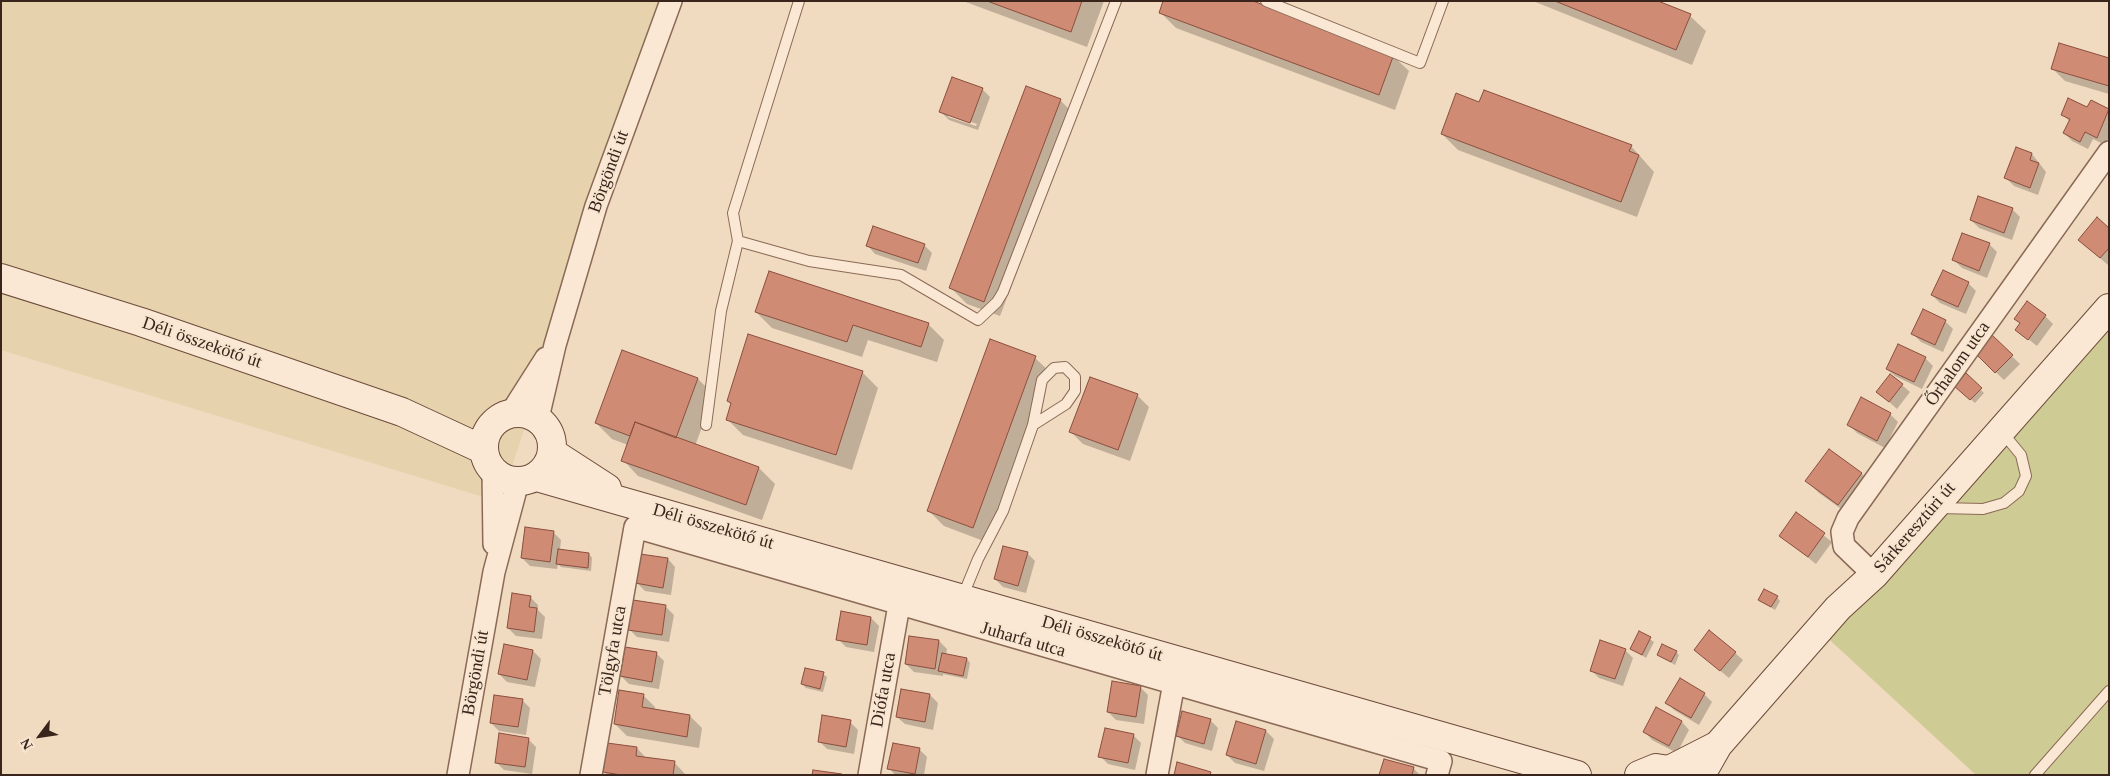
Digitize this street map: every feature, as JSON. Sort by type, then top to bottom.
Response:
[{"type":"main road","name":"Déli összekötő út","points":[[1,278],[141,322],[402,412],[495,439]]},
{"type":"main road","name":"Sárkeresztúri út","points":[[1701,775],[1718,745],[1838,608],[1874,575],[2109,308]]},
{"type":"main road","points":[[520,412],[538,418],[550,433],[553,453],[547,466],[527,479],[504,478],[495,439],[520,412]]},
{"type":"main road","name":"Déli összekötő út","points":[[553,453],[634,516]]},
{"type":"main road","name":"Déli összekötő út","points":[[527,479],[634,516],[962,599],[1577,775]]},
{"type":"main road","name":"Sárkeresztúri út","points":[[1674,772],[1718,745]]},
{"type":"main road","points":[[1639,775],[1656,768],[1674,772]]},
{"type":"street","name":"Börgöndi út","points":[[538,418],[555,345],[596,206],[671,1]]},
{"type":"street","name":"Őrhalom utca","points":[[1874,575],[1844,546],[1842,532],[1848,518],[2109,152]]},
{"type":"street","name":"Börgöndi út","points":[[494,572],[495,439],[555,345]]},
{"type":"street","name":"Börgöndi út","points":[[458,775],[494,572],[527,479]]},
{"type":"street","name":"Juharfa utca","points":[[634,516],[899,605],[1174,683],[1439,768]]},
{"type":"street","name":"Tölgyfa utca","points":[[591,775],[634,516]]},
{"type":"street","name":"Diófa utca","points":[[869,775],[899,605]]},
{"type":"street","points":[[1157,775],[1174,683]]},
{"type":"lane","points":[[706,425],[721,311],[738,241],[733,213],[799,1]]},
{"type":"lane","points":[[738,241],[809,261],[901,275],[978,320],[997,302],[1003,292],[1116,1]]},
{"type":"lane","points":[[1266,1],[1420,63],[1442,2]]},
{"type":"lane","points":[[962,599],[978,559],[1003,511],[1033,425],[1042,380],[1054,368],[1065,367],[1075,377],[1075,391],[1066,404],[1033,425]]},
{"type":"lane","points":[[1931,509],[1983,509],[2004,504],[2019,491],[2026,476],[2020,455],[2001,430]]},
{"type":"lane","points":[[2035,775],[2109,691]]},
{"type":"shaded area","points":[[1,1],[679,1],[523,433],[500,502],[1,350]]},
{"type":"shaded area","points":[[2109,313],[2109,775],[1976,775],[1820,631]]},
{"type":"building","points":[[987,1],[1082,1],[1071,32]]},
{"type":"building","points":[[1163,1],[1253,1],[1394,54],[1379,95],[1159,13]]},
{"type":"building","points":[[1555,1],[1658,1],[1691,14],[1676,50]]},
{"type":"building","points":[[2059,43],[2109,58],[2109,86],[2051,69]]},
{"type":"building","points":[[952,77],[983,88],[970,123],[939,112]]},
{"type":"building","points":[[1026,86],[1061,99],[984,302],[949,288]]},
{"type":"building","points":[[1484,90],[1632,145],[1629,151],[1639,155],[1621,202],[1441,134],[1456,93],[1479,102]]},
{"type":"building","points":[[2068,98],[2087,107],[2091,100],[2109,109],[2097,138],[2085,132],[2080,142],[2063,133],[2070,119],[2061,115]]},
{"type":"building","points":[[2016,147],[2032,153],[2030,160],[2039,163],[2030,188],[2004,178]]},
{"type":"building","points":[[1978,196],[2013,208],[2004,233],[1970,220]]},
{"type":"building","points":[[2097,217],[2109,228],[2109,248],[2100,258],[2078,240]]},
{"type":"building","points":[[873,226],[925,244],[918,263],[866,246]]},
{"type":"building","points":[[1962,233],[1990,243],[1979,271],[1952,260]]},
{"type":"building","points":[[1943,270],[1969,282],[1958,307],[1931,295]]},
{"type":"building","points":[[769,271],[929,323],[921,347],[853,325],[847,342],[755,312]]},
{"type":"building","points":[[2027,301],[2046,315],[2028,340],[2015,330],[2020,323],[2014,319]]},
{"type":"building","points":[[1923,309],[1946,320],[1935,345],[1911,334]]},
{"type":"building","points":[[748,334],[863,371],[836,455],[726,420],[731,403],[727,401]]},
{"type":"building","points":[[1992,335],[2013,355],[1995,373],[1975,353]]},
{"type":"building","points":[[990,339],[1036,356],[973,528],[927,511]]},
{"type":"building","points":[[1898,344],[1926,357],[1914,382],[1886,369]]},
{"type":"building","points":[[622,350],[698,378],[676,438],[635,422],[630,436],[595,423]]},
{"type":"building","points":[[1966,373],[1982,388],[1970,400],[1954,386]]},
{"type":"building","points":[[1890,374],[1903,384],[1889,402],[1876,392]]},
{"type":"building","points":[[1090,377],[1138,394],[1118,450],[1069,432]]},
{"type":"building","points":[[1861,397],[1891,413],[1877,441],[1847,425]]},
{"type":"building","points":[[635,422],[759,467],[746,505],[621,461]]},
{"type":"building","points":[[1829,449],[1862,473],[1838,505],[1805,481]]},
{"type":"building","points":[[1796,512],[1825,533],[1808,557],[1779,536]]},
{"type":"building","points":[[525,527],[554,531],[550,562],[521,558]]},
{"type":"building","points":[[1003,546],[1028,552],[1018,586],[994,579]]},
{"type":"building","points":[[558,549],[589,553],[588,568],[556,564]]},
{"type":"building","points":[[640,554],[668,558],[663,588],[635,583]]},
{"type":"building","points":[[1764,589],[1778,596],[1771,607],[1758,600]]},
{"type":"building","points":[[512,593],[531,596],[529,607],[537,608],[534,632],[507,628]]},
{"type":"building","points":[[633,600],[666,605],[662,635],[628,630]]},
{"type":"building","points":[[841,611],[871,617],[867,645],[836,640]]},
{"type":"building","points":[[1709,630],[1736,652],[1720,671],[1694,650]]},
{"type":"building","points":[[1639,631],[1651,637],[1642,655],[1630,649]]},
{"type":"building","points":[[909,636],[939,640],[935,669],[905,664]]},
{"type":"building","points":[[1600,640],[1626,649],[1615,679],[1590,671]]},
{"type":"building","points":[[504,644],[533,650],[527,680],[498,674]]},
{"type":"building","points":[[1662,644],[1677,651],[1671,662],[1657,655]]},
{"type":"building","points":[[625,647],[657,652],[652,682],[620,676]]},
{"type":"building","points":[[942,653],[967,658],[963,676],[938,671]]},
{"type":"building","points":[[805,668],[824,672],[820,689],[801,684]]},
{"type":"building","points":[[1680,678],[1705,693],[1691,718],[1665,703]]},
{"type":"building","points":[[1112,681],[1141,686],[1136,717],[1107,712]]},
{"type":"building","points":[[901,689],[930,694],[925,722],[896,717]]},
{"type":"building","points":[[619,690],[644,694],[642,707],[690,715],[687,737],[614,724]]},
{"type":"building","points":[[494,695],[523,699],[518,727],[490,723]]},
{"type":"building","points":[[1656,707],[1682,721],[1669,746],[1643,732]]},
{"type":"building","points":[[1182,711],[1211,719],[1204,744],[1176,736]]},
{"type":"building","points":[[822,715],[851,720],[846,747],[818,742]]},
{"type":"building","points":[[1236,721],[1266,730],[1256,764],[1226,755]]},
{"type":"building","points":[[1105,728],[1134,734],[1128,763],[1098,757]]},
{"type":"building","points":[[499,733],[529,738],[525,767],[495,763]]},
{"type":"building","points":[[607,743],[637,747],[636,756],[675,761],[673,775],[621,775],[603,772]]},
{"type":"building","points":[[893,743],[920,748],[915,774],[887,769]]},
{"type":"building","points":[[1384,759],[1414,767],[1412,775],[1379,775]]},
{"type":"building","points":[[1177,762],[1211,772],[1210,775],[1174,775]]},
{"type":"building","points":[[813,770],[842,774],[812,775]]}]
